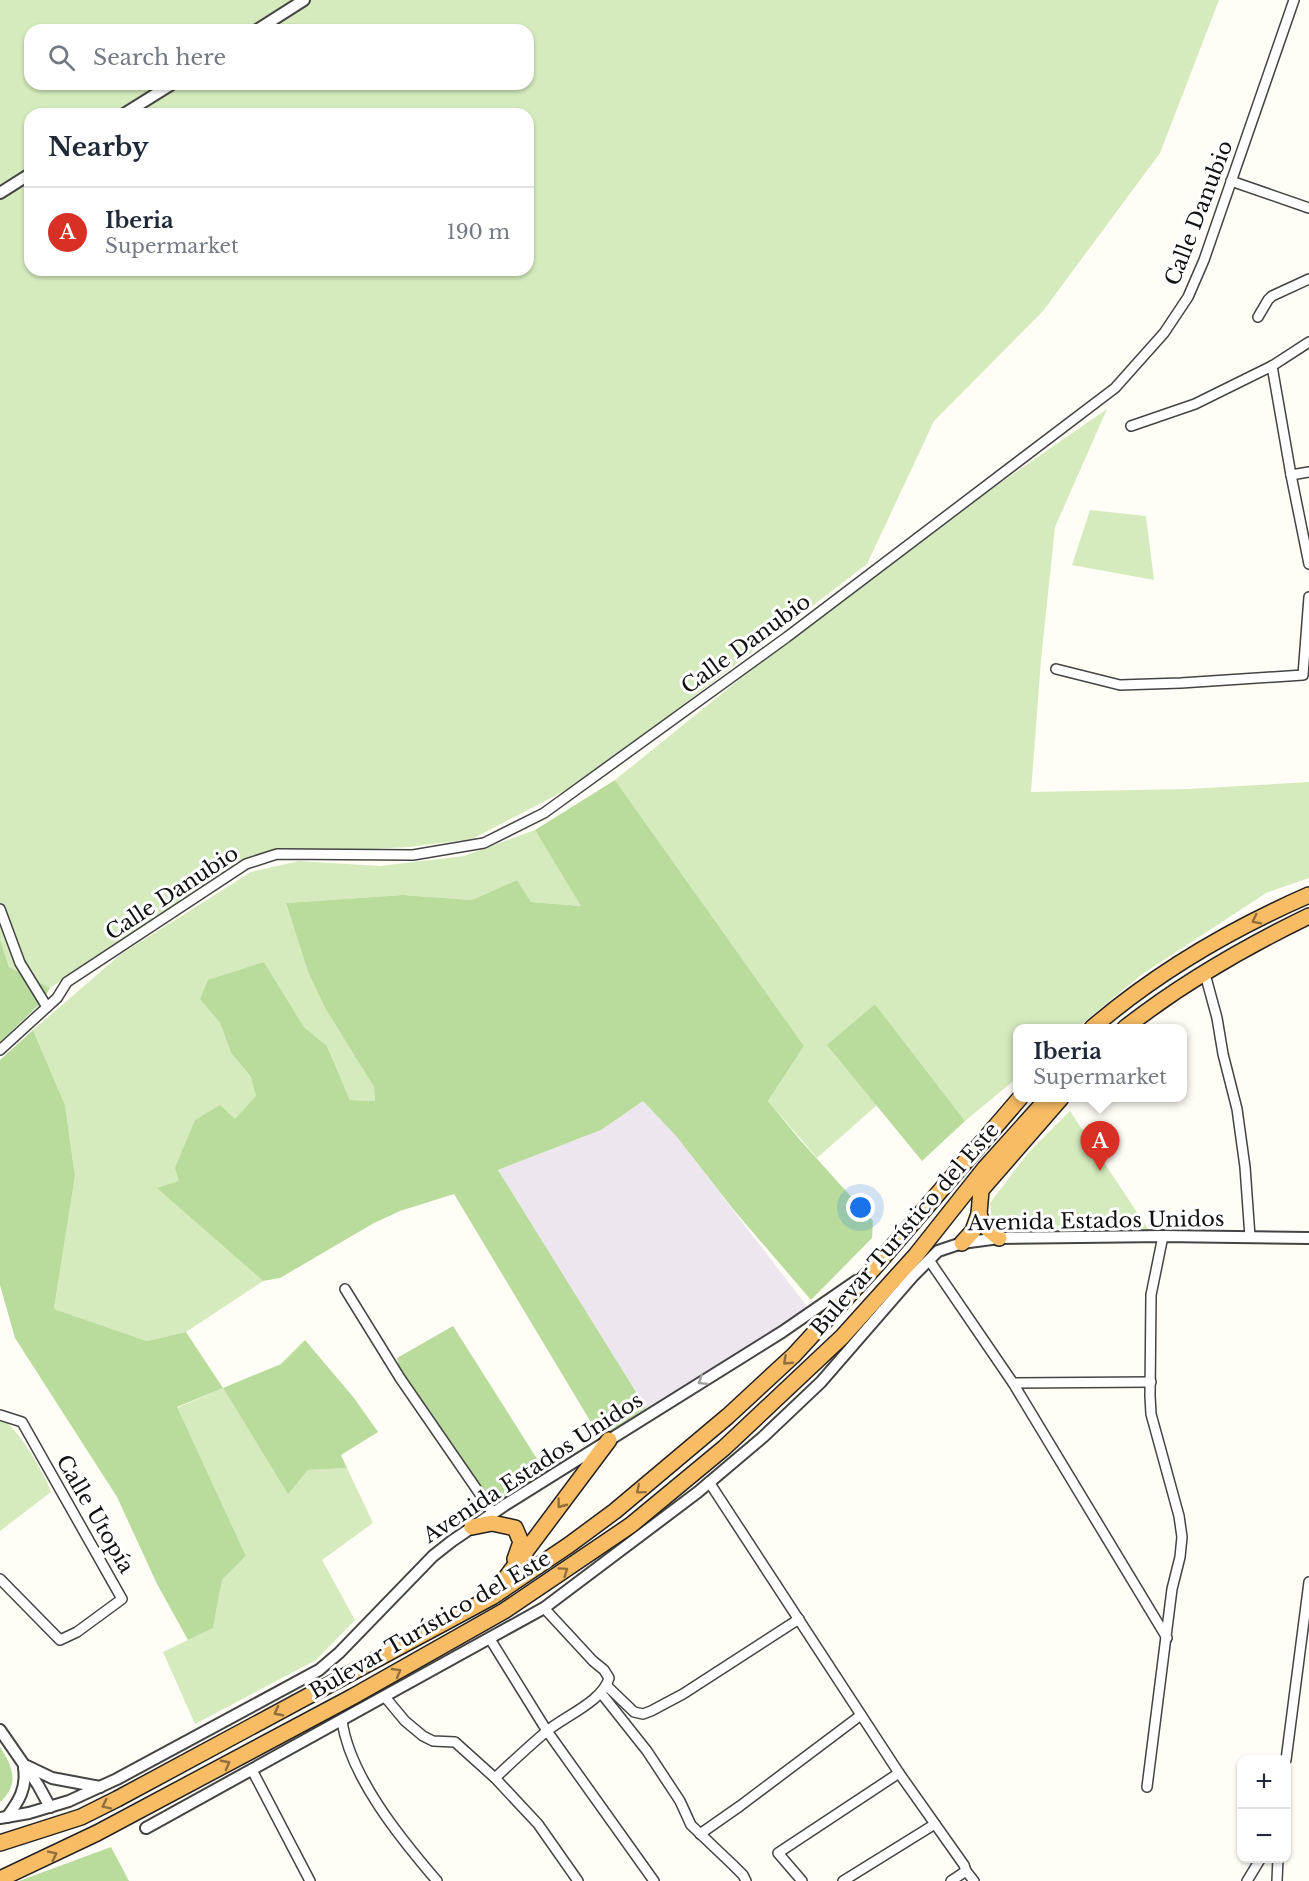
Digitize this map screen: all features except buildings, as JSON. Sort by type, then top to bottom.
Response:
[{"type":"highway","points":[[1098,1024],[1148,984],[1185,959],[1252,921],[1309,895]]},
{"type":"highway","points":[[1131,1024],[1160,1002],[1265,937],[1309,916]]},
{"type":"highway","points":[[1142,1024],[1160,1002]]},
{"type":"highway","name":"Bulevar Turístico del Este","points":[[0,1843],[81,1817],[117,1799],[492,1597],[569,1545],[615,1510],[728,1416],[794,1355],[874,1268],[1017,1102]]},
{"type":"highway","name":"Bulevar Turístico del Este","points":[[0,1879],[19,1872],[97,1833],[352,1697],[504,1611],[631,1525],[724,1448],[842,1337],[916,1255],[985,1168],[1044,1102]]},
{"type":"highway","points":[[962,1243],[973,1231],[979,1214],[981,1190],[1058,1102]]},
{"type":"highway","points":[[979,1214],[983,1225],[999,1238]]},
{"type":"highway","points":[[492,1597],[609,1440]]},
{"type":"highway","points":[[472,1527],[492,1523],[515,1527],[521,1542],[511,1569]]},
{"type":"street","points":[[266,24],[304,0]]},
{"type":"street","name":"Calle Danubio","points":[[0,1050],[57,998],[67,982],[246,864],[277,854],[412,855],[484,843],[544,813],[787,637],[1115,388],[1164,333],[1188,297],[1204,260],[1294,0]]},
{"type":"street","points":[[133,108],[162,90]]},
{"type":"street","points":[[0,193],[24,178]]},
{"type":"street","points":[[1232,181],[1309,208]]},
{"type":"street","points":[[1258,317],[1272,296],[1309,279]]},
{"type":"street","points":[[1131,426],[1195,405],[1272,366],[1309,342]]},
{"type":"street","points":[[1272,366],[1309,564]]},
{"type":"street","points":[[1291,475],[1309,471]]},
{"type":"street","points":[[1056,669],[1120,685],[1303,675],[1309,597]]},
{"type":"street","points":[[0,909],[20,963],[47,1007]]},
{"type":"street","points":[[1205,974],[1237,1109],[1245,1167],[1250,1237]]},
{"type":"street","points":[[1147,1787],[1172,1589],[1180,1557],[1182,1537],[1179,1516],[1151,1414],[1151,1305],[1153,1278],[1162,1236]]},
{"type":"street","name":"Avenida Estados Unidos","points":[[146,1828],[544,1608],[709,1482],[763,1437],[821,1382],[938,1251],[962,1243],[999,1238],[1162,1236],[1309,1238]]},
{"type":"street","points":[[929,1260],[1013,1383],[1167,1638]]},
{"type":"street","name":"Avenida Estados Unidos","points":[[3,1817],[50,1806],[100,1787],[319,1670],[352,1640],[433,1556],[472,1527],[782,1332],[874,1268]]},
{"type":"street","points":[[345,1289],[400,1378],[493,1513]]},
{"type":"street","points":[[1013,1383],[1151,1382]]},
{"type":"street","name":"Calle Utopía","points":[[0,1415],[22,1422],[122,1599],[76,1632],[60,1640],[0,1579]]},
{"type":"street","points":[[709,1482],[899,1773],[974,1881]]},
{"type":"street","points":[[1287,1755],[1309,1582]]},
{"type":"street","points":[[495,1778],[547,1731],[604,1690],[609,1678],[544,1608]]},
{"type":"street","points":[[604,1690],[634,1712],[643,1714],[683,1694],[799,1619]]},
{"type":"street","points":[[490,1639],[547,1731],[654,1881]]},
{"type":"street","points":[[604,1690],[680,1801],[691,1826],[738,1870],[746,1881]]},
{"type":"street","points":[[385,1697],[405,1721],[423,1736],[433,1741],[455,1742],[495,1778],[538,1824],[578,1881]]},
{"type":"street","points":[[700,1834],[861,1714]]},
{"type":"street","points":[[342,1721],[343,1733],[353,1762],[400,1837],[437,1881]]},
{"type":"street","points":[[0,1730],[50,1806]]},
{"type":"street","points":[[24,1764],[52,1778],[100,1787]]},
{"type":"street","points":[[3,1817],[19,1801],[26,1779],[24,1764]]},
{"type":"street","points":[[252,1770],[310,1881]]},
{"type":"street","points":[[802,1881],[778,1853],[899,1773]]},
{"type":"street","points":[[843,1881],[935,1824]]},
{"type":"street","points":[[1247,1881],[1258,1863]]},
{"type":"street","points":[[1277,1881],[1278,1863]]},
{"type":"street","points":[[951,1881],[966,1870]]},
{"type":"shaded area","points":[[643,1101],[676,1136],[809,1309],[646,1408],[498,1170],[601,1130]]},
{"type":"green space","points":[[0,0],[1219,0],[1160,153],[1043,311],[934,421],[867,564],[671,714],[566,790],[472,839],[409,847],[254,855],[50,988],[9,967],[0,939]]},
{"type":"green space","points":[[1107,409],[1055,527],[1041,660],[1031,792],[1188,789],[1309,782],[1309,878],[1266,893],[1141,975],[1082,1024],[1013,1024],[1013,1081],[965,1121],[875,1004],[828,1045],[877,1105],[817,1158],[768,1101],[804,1046],[615,780],[876,569]]},
{"type":"green space","points":[[1090,510],[1146,516],[1154,580],[1072,565]]},
{"type":"green space","points":[[615,780],[804,1046],[768,1101],[873,1221],[872,1238],[811,1300],[733,1209],[676,1136],[643,1101],[601,1130],[498,1170],[646,1408],[601,1439],[454,1194],[400,1211],[374,1223],[280,1278],[263,1281],[157,1188],[179,1181],[175,1168],[195,1120],[220,1105],[235,1119],[256,1096],[251,1077],[231,1053],[220,1023],[200,999],[208,980],[264,962],[304,1027],[327,1046],[350,1100],[375,1101],[374,1087],[325,1008],[308,972],[286,903],[403,895],[472,900],[517,880],[531,902],[581,906],[535,830]]},
{"type":"green space","points":[[535,830],[582,906],[531,902],[517,880],[472,900],[403,895],[286,903],[308,972],[325,1008],[374,1087],[375,1101],[350,1100],[327,1046],[304,1027],[264,962],[201,1000],[220,1023],[231,1053],[251,1077],[257,1096],[179,1182],[158,1188],[263,1281],[186,1332],[147,1341],[54,1309],[75,1176],[65,1105],[33,1030],[121,954],[251,872],[299,861],[380,866],[464,856]]},
{"type":"green space","points":[[0,939],[9,967],[50,988],[42,1002],[0,1042]]},
{"type":"green space","points":[[875,1004],[965,1121],[922,1161],[827,1045]]},
{"type":"green space","points":[[33,1030],[65,1105],[75,1176],[54,1309],[147,1341],[186,1332],[223,1388],[177,1407],[246,1556],[222,1580],[213,1628],[188,1640],[157,1584],[117,1497],[15,1338],[0,1285],[0,1060]]},
{"type":"green space","points":[[1070,1111],[1148,1229],[1012,1229],[992,1221],[990,1203],[1028,1153]]},
{"type":"green space","points":[[453,1326],[546,1473],[494,1505],[400,1370],[397,1358]]},
{"type":"green space","points":[[305,1340],[354,1398],[378,1432],[341,1455],[347,1468],[308,1470],[288,1494],[223,1388],[281,1364]]},
{"type":"green space","points":[[223,1388],[288,1493],[308,1470],[347,1468],[373,1523],[322,1560],[355,1620],[316,1660],[195,1724],[163,1652],[213,1628],[222,1580],[246,1556],[177,1408]]},
{"type":"green space","points":[[0,1421],[7,1422],[14,1429],[37,1464],[51,1492],[0,1531]]},
{"type":"green space","points":[[0,1747],[11,1768],[12,1782],[10,1789],[0,1802]]},
{"type":"green space","points":[[111,1847],[129,1881],[19,1881]]},
{"type":"place","name":"Iberia","points":[[1100,1171]]}]
